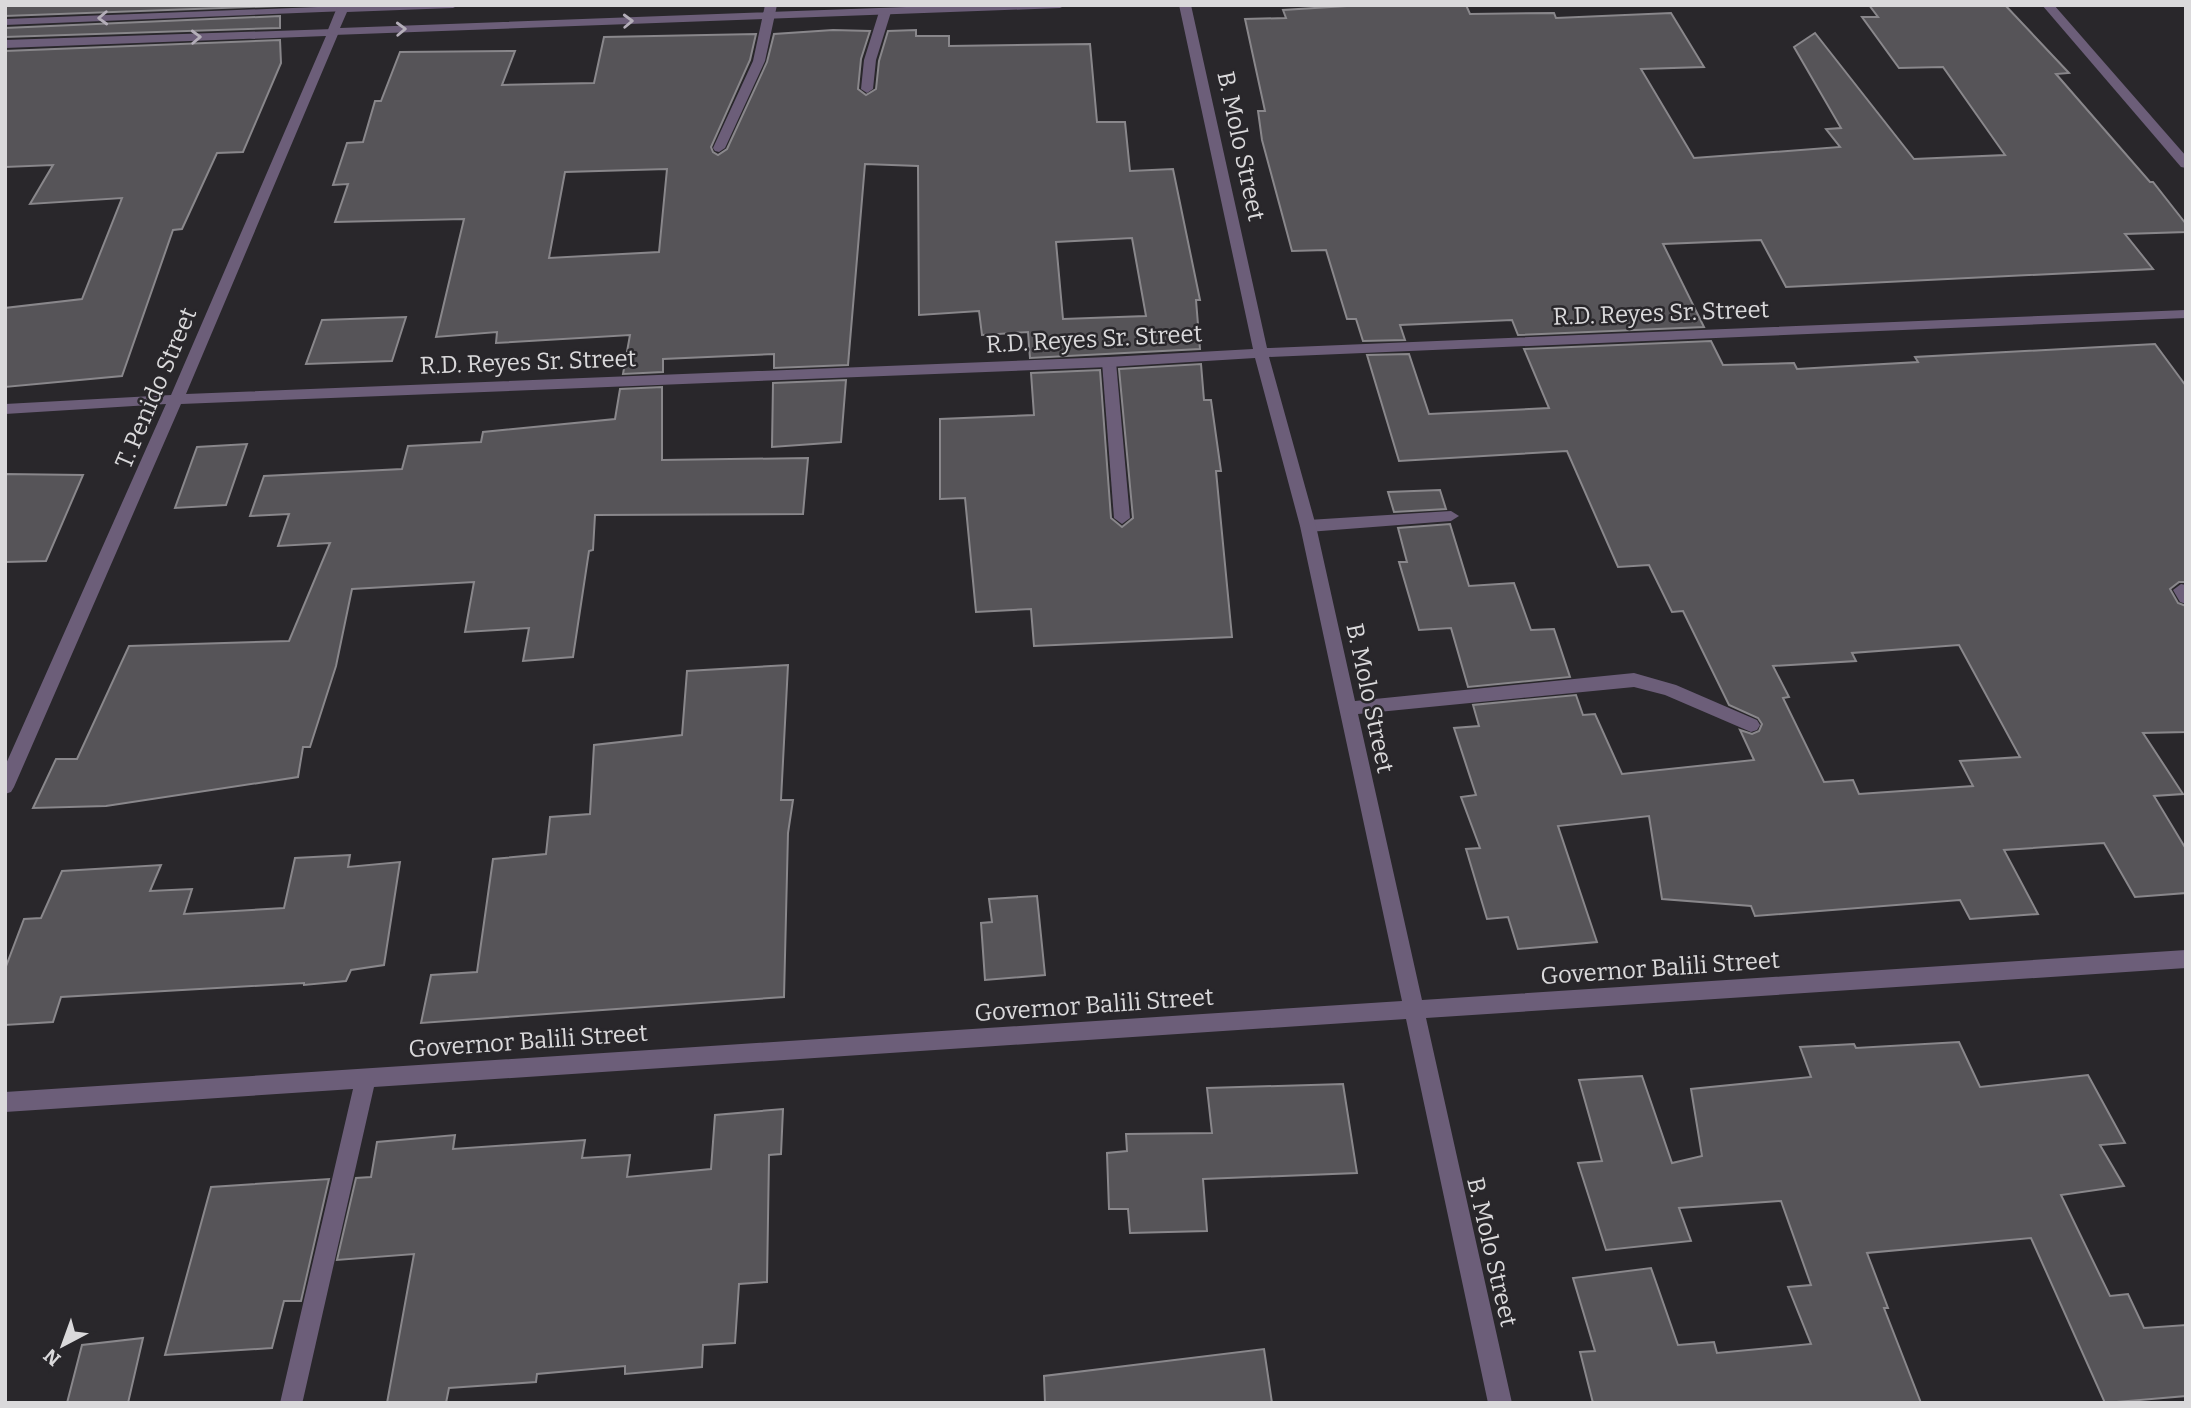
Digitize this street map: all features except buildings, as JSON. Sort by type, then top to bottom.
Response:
[{"type":"street","points":[[5,22],[343,7],[453,5]]},
{"type":"street","points":[[5,44],[333,32],[770,11],[885,12],[1060,5]]},
{"type":"street","name":"B. Molo Street","points":[[1185,5],[1261,352],[1308,526],[1500,1403]]},
{"type":"street","points":[[2048,5],[2186,164]]},
{"type":"street","name":"T. Penido Street","points":[[5,787],[176,399],[343,7]]},
{"type":"street","points":[[719,148],[739,111],[754,72],[770,11]]},
{"type":"street","points":[[867,89],[870,60],[885,12]]},
{"type":"street","name":"R.D. Reyes Sr. Street","points":[[5,409],[176,399],[1109,362],[1261,352],[2186,314]]},
{"type":"street","points":[[1109,362],[1122,518]]},
{"type":"street","points":[[1308,526],[1451,516]]},
{"type":"street","points":[[1348,708],[1634,680],[1670,690],[1751,725]]},
{"type":"street","name":"Governor Balili Street","points":[[5,1102],[2186,959]]},
{"type":"street","points":[[291,1400],[366,1078]]}]
